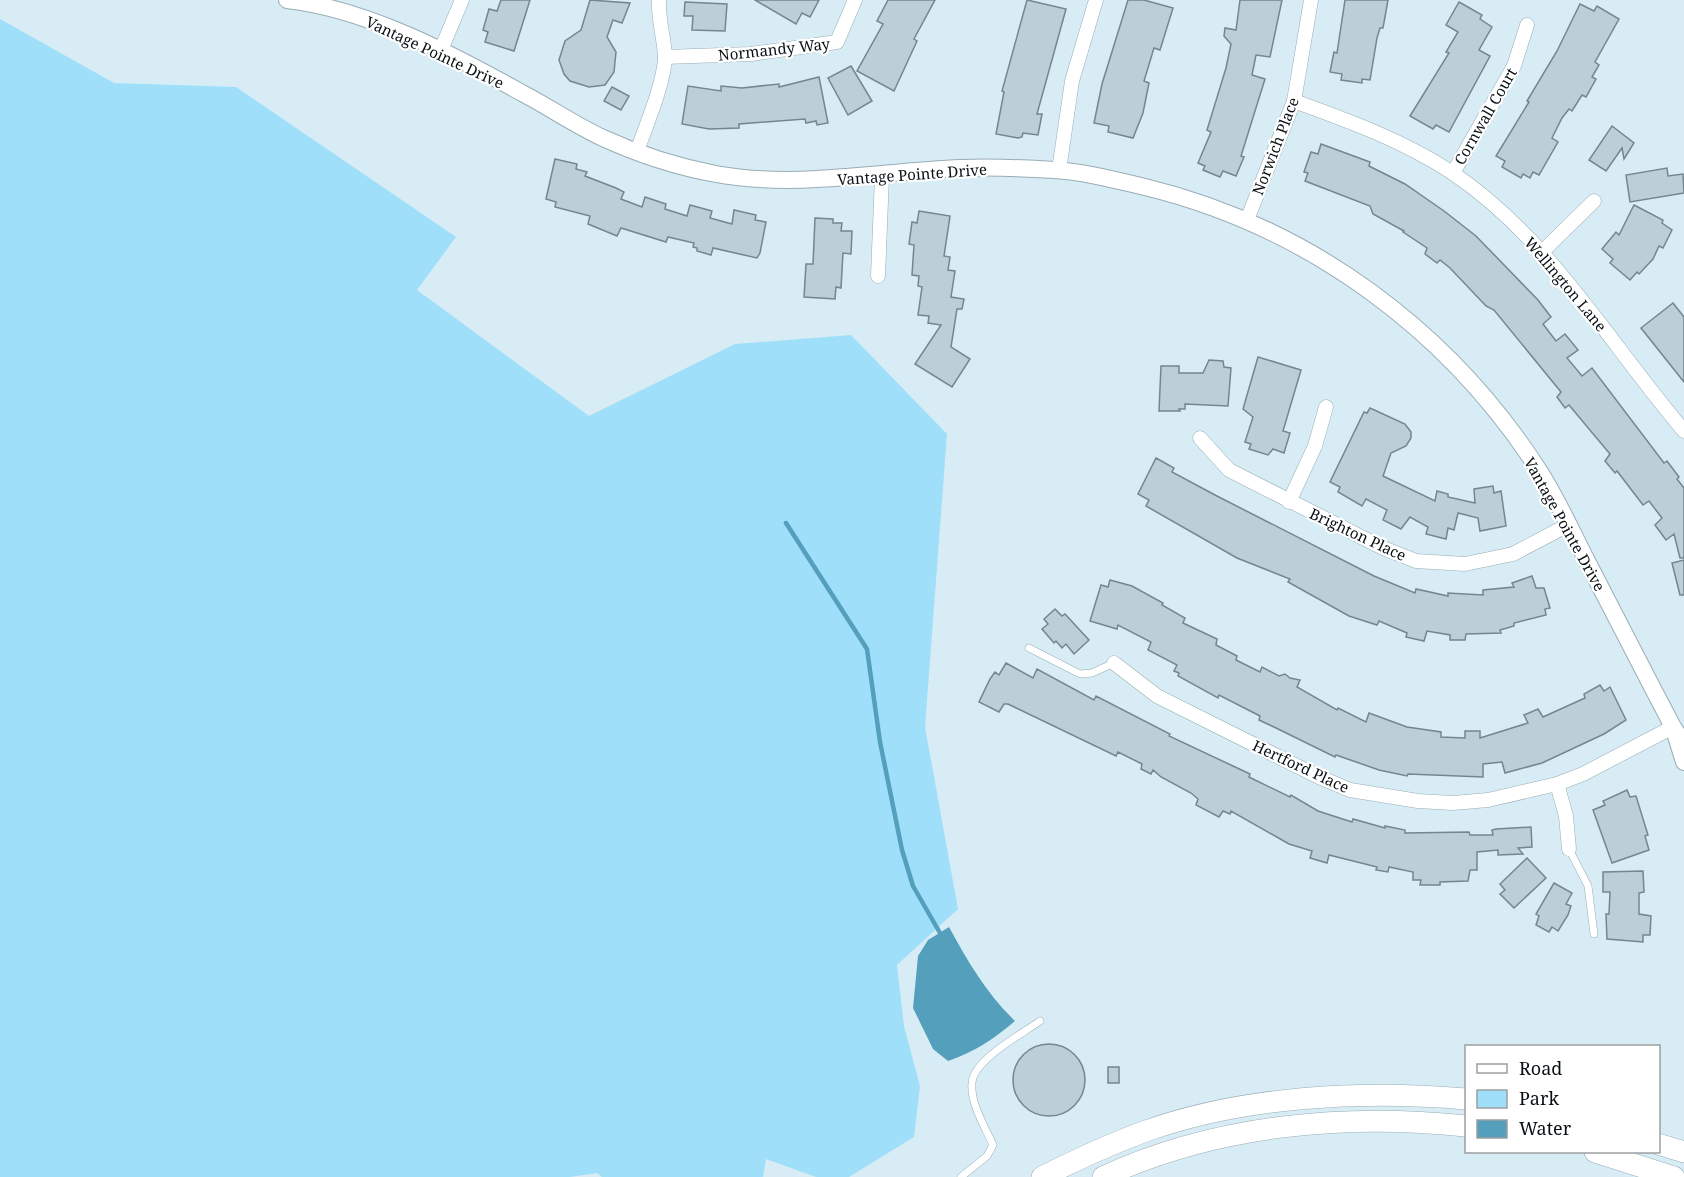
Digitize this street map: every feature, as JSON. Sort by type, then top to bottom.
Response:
[{"type":"main road","points":[[1042,1177],[1148,1130],[1216,1113],[1350,1094],[1422,1095],[1465,1099]]},
{"type":"main road","points":[[1103,1177],[1164,1154],[1230,1137],[1292,1125],[1355,1120],[1465,1126]]},
{"type":"main road","points":[[1660,1144],[1684,1152]]},
{"type":"main road","points":[[1598,1153],[1674,1177]]},
{"type":"street","name":"Vantage Pointe Drive","points":[[287,0],[309,3],[378,24],[518,90],[603,138],[687,167],[757,179],[812,180],[959,168],[1059,170],[1098,176],[1173,194],[1247,220],[1299,245],[1348,274],[1435,343],[1509,427],[1542,475],[1673,727],[1684,743]]},
{"type":"street","points":[[440,52],[462,0]]},
{"type":"street","points":[[637,151],[653,105],[665,57],[658,22],[659,0]]},
{"type":"street","name":"Normandy Way","points":[[665,57],[751,54],[837,42],[855,0]]},
{"type":"street","points":[[1059,170],[1072,81],[1096,0]]},
{"type":"street","name":"Norwich Place","points":[[1247,220],[1294,101],[1311,0]]},
{"type":"street","name":"Cornwall Court","points":[[1453,173],[1515,66],[1527,25]]},
{"type":"street","name":"Wellington Lane","points":[[1294,101],[1382,134],[1453,173],[1500,211],[1543,251],[1684,431]]},
{"type":"street","points":[[878,276],[882,176]]},
{"type":"street","points":[[1543,251],[1594,201]]},
{"type":"street","points":[[1289,502],[1315,446],[1326,407]]},
{"type":"street","name":"Brighton Place","points":[[1200,438],[1229,470],[1383,548],[1416,561],[1465,564],[1513,554],[1568,525]]},
{"type":"street","name":"Hertford Place","points":[[1114,663],[1157,696],[1350,790],[1383,797],[1452,803],[1488,800],[1557,784],[1583,774],[1673,727]]},
{"type":"street","name":"Vantage Pointe Drive","points":[[1673,727],[1684,762]]},
{"type":"street","points":[[1557,784],[1566,816],[1569,849]]},
{"type":"lane","points":[[1029,648],[1080,674],[1092,673],[1114,663]]},
{"type":"lane","points":[[1569,849],[1588,886],[1594,933]]},
{"type":"lane","points":[[961,1177],[987,1156],[993,1145],[974,1098],[971,1081],[981,1063],[1040,1021]]},
{"type":"green space","points":[[0,19],[114,83],[236,87],[456,237],[417,290],[589,416],[735,344],[851,335],[947,434],[925,727],[958,909],[897,965],[904,1026],[920,1086],[914,1137],[849,1177],[816,1177],[766,1159],[763,1177],[602,1177],[597,1173],[570,1177],[0,1177]]},
{"type":"water","points":[[949,927],[979,977],[1015,1021],[983,1044],[948,1061],[933,1049],[913,1008],[918,956],[928,940]]},
{"type":"building","points":[[501,0],[530,0],[514,51],[485,42],[488,32],[483,30],[489,9],[497,11]]},
{"type":"building","points":[[590,0],[630,3],[622,23],[613,20],[607,37],[616,52],[614,72],[605,85],[589,87],[570,81],[564,74],[559,60],[565,41],[581,30]]},
{"type":"building","points":[[755,0],[819,0],[810,17],[802,13],[796,24]]},
{"type":"building","points":[[888,0],[935,0],[914,39],[917,41],[894,91],[857,71],[883,24],[877,21]]},
{"type":"building","points":[[1027,0],[1066,9],[1037,114],[1042,114],[1038,135],[1023,133],[1022,137],[1018,138],[996,134],[1004,92],[1002,91]]},
{"type":"building","points":[[1128,0],[1144,0],[1173,8],[1160,50],[1154,48],[1144,81],[1149,83],[1143,113],[1133,138],[1108,132],[1109,126],[1094,123],[1102,84]]},
{"type":"building","points":[[1240,0],[1282,0],[1270,57],[1256,55],[1252,75],[1265,79],[1241,156],[1244,157],[1236,176],[1223,171],[1220,177],[1203,170],[1205,166],[1198,163],[1211,132],[1207,130],[1231,44],[1224,36],[1225,28],[1236,30]]},
{"type":"building","points":[[1345,0],[1388,0],[1383,28],[1380,28],[1377,38],[1370,80],[1362,79],[1362,83],[1341,80],[1342,74],[1330,72],[1334,52],[1337,53]]},
{"type":"building","points":[[685,2],[727,4],[725,31],[692,30],[693,16],[684,16]]},
{"type":"building","points":[[1459,2],[1482,15],[1480,19],[1492,27],[1479,50],[1490,56],[1449,132],[1436,125],[1433,129],[1410,116],[1449,53],[1446,52],[1458,32],[1446,25]]},
{"type":"building","points":[[1580,4],[1594,11],[1597,6],[1619,19],[1595,62],[1599,65],[1592,77],[1596,79],[1586,97],[1582,95],[1572,111],[1569,109],[1562,118],[1552,138],[1558,142],[1539,175],[1533,172],[1530,178],[1523,174],[1521,178],[1502,167],[1505,161],[1496,156],[1529,102],[1527,101],[1557,51]]},
{"type":"building","points":[[851,66],[872,101],[848,115],[828,78]]},
{"type":"building","points":[[819,77],[828,123],[817,125],[816,121],[806,123],[805,119],[739,124],[739,128],[709,129],[682,124],[688,86],[721,91],[721,86],[742,88],[779,84],[779,87]]},
{"type":"building","points":[[612,87],[629,96],[621,110],[604,101]]},
{"type":"building","points":[[1612,126],[1634,143],[1624,159],[1622,148],[1606,171],[1589,160]]},
{"type":"building","points":[[1321,144],[1370,162],[1369,166],[1405,184],[1444,211],[1476,236],[1538,300],[1551,317],[1543,324],[1556,341],[1565,334],[1578,350],[1567,358],[1582,376],[1592,368],[1664,463],[1667,461],[1679,477],[1677,479],[1684,488],[1684,558],[1680,558],[1674,534],[1666,540],[1655,525],[1662,518],[1649,501],[1643,505],[1617,471],[1615,473],[1605,461],[1610,454],[1569,405],[1565,408],[1557,397],[1561,392],[1494,310],[1486,306],[1450,268],[1440,260],[1437,263],[1425,254],[1427,248],[1404,231],[1373,214],[1370,206],[1305,181],[1308,173],[1304,172],[1311,152],[1318,154]]},
{"type":"building","points":[[555,159],[577,164],[576,169],[587,172],[585,176],[624,192],[621,199],[642,207],[645,197],[666,204],[665,209],[687,216],[690,205],[712,211],[710,218],[732,224],[734,210],[756,215],[755,220],[766,222],[760,253],[757,258],[713,248],[711,255],[697,251],[697,248],[693,247],[694,243],[668,237],[666,242],[621,228],[617,236],[588,224],[590,216],[555,207],[556,202],[546,199]]},
{"type":"building","points":[[1667,168],[1668,176],[1683,174],[1684,193],[1630,202],[1626,175]]},
{"type":"building","points":[[1634,205],[1663,220],[1662,223],[1672,230],[1663,248],[1659,246],[1653,259],[1630,280],[1610,263],[1613,259],[1602,249],[1616,232],[1619,235]]},
{"type":"building","points":[[919,211],[950,216],[944,256],[950,257],[948,270],[955,271],[951,297],[964,299],[962,309],[957,309],[951,347],[970,359],[952,387],[915,364],[941,325],[928,323],[929,316],[918,315],[922,287],[918,286],[919,276],[912,275],[914,245],[909,244],[912,222],[917,223]]},
{"type":"building","points":[[815,218],[833,219],[833,223],[842,223],[841,231],[852,231],[851,254],[843,253],[841,288],[836,287],[835,299],[804,297],[806,264],[813,264]]},
{"type":"building","points":[[1673,303],[1684,317],[1684,382],[1641,328]]},
{"type":"building","points":[[1258,357],[1301,370],[1283,431],[1290,433],[1284,453],[1273,449],[1268,455],[1249,449],[1251,444],[1245,442],[1253,417],[1243,409]]},
{"type":"building","points":[[1209,360],[1223,361],[1224,367],[1231,368],[1228,406],[1185,404],[1185,409],[1179,409],[1180,411],[1159,411],[1161,366],[1179,366],[1179,373],[1203,373]]},
{"type":"building","points":[[1370,408],[1405,424],[1411,432],[1411,438],[1406,446],[1391,453],[1383,476],[1435,501],[1437,491],[1448,494],[1448,497],[1475,503],[1474,489],[1493,486],[1494,493],[1501,491],[1506,526],[1480,531],[1478,518],[1458,513],[1454,530],[1448,528],[1446,539],[1426,534],[1428,527],[1410,517],[1401,529],[1383,520],[1387,510],[1366,499],[1362,506],[1338,492],[1340,487],[1330,482],[1364,412],[1367,413]]},
{"type":"building","points":[[1156,458],[1174,468],[1172,472],[1215,495],[1374,576],[1415,593],[1416,589],[1448,596],[1448,593],[1483,595],[1483,590],[1514,587],[1512,583],[1532,576],[1536,588],[1544,588],[1550,608],[1545,609],[1546,615],[1514,623],[1514,626],[1500,630],[1501,633],[1466,634],[1465,640],[1450,640],[1450,635],[1427,631],[1424,641],[1406,637],[1407,633],[1379,621],[1377,625],[1349,616],[1288,582],[1290,579],[1237,558],[1146,506],[1149,500],[1138,494]]},
{"type":"building","points":[[1684,560],[1684,595],[1680,595],[1672,563]]},
{"type":"building","points":[[1110,580],[1132,586],[1163,603],[1162,605],[1185,618],[1183,623],[1217,639],[1216,645],[1237,656],[1236,660],[1260,672],[1262,667],[1279,676],[1285,674],[1290,678],[1300,680],[1297,687],[1337,710],[1338,708],[1366,722],[1369,713],[1407,727],[1441,732],[1441,737],[1465,738],[1465,731],[1480,731],[1480,738],[1528,723],[1524,715],[1538,709],[1543,717],[1585,698],[1584,694],[1600,685],[1604,691],[1610,687],[1626,720],[1604,734],[1542,763],[1505,773],[1502,762],[1483,764],[1483,777],[1408,774],[1407,776],[1379,770],[1336,755],[1335,757],[1259,720],[1260,716],[1219,695],[1218,698],[1178,676],[1179,673],[1174,671],[1177,665],[1148,650],[1151,642],[1118,625],[1117,629],[1090,621],[1101,585],[1108,587]]},
{"type":"building","points":[[1055,609],[1062,616],[1065,614],[1089,640],[1074,654],[1066,644],[1062,648],[1056,641],[1054,643],[1042,629],[1048,624],[1044,619]]},
{"type":"building","points":[[1006,663],[1033,678],[1037,669],[1094,700],[1096,696],[1170,734],[1169,736],[1250,774],[1249,777],[1290,797],[1291,795],[1318,811],[1352,822],[1353,819],[1385,828],[1385,826],[1405,830],[1405,833],[1469,832],[1470,835],[1493,835],[1492,830],[1496,829],[1531,827],[1532,847],[1518,848],[1523,854],[1498,855],[1498,850],[1477,852],[1477,870],[1470,870],[1468,881],[1440,882],[1440,885],[1420,885],[1421,880],[1413,880],[1413,872],[1389,867],[1388,872],[1376,870],[1377,867],[1329,855],[1327,863],[1310,858],[1312,851],[1289,844],[1231,811],[1230,814],[1223,811],[1219,817],[1196,805],[1198,799],[1191,793],[1161,777],[1153,770],[1151,774],[1141,769],[1142,764],[1118,752],[1116,756],[1008,704],[1004,704],[999,712],[979,702],[990,679],[995,672],[999,675]]},
{"type":"building","points":[[1627,790],[1630,797],[1636,796],[1648,835],[1645,836],[1649,850],[1612,863],[1593,810],[1605,805],[1603,801]]},
{"type":"building","points":[[1527,858],[1546,878],[1514,908],[1500,894],[1505,890],[1500,884]]},
{"type":"building","points":[[1643,871],[1644,892],[1639,893],[1639,914],[1651,916],[1650,935],[1643,935],[1643,942],[1607,939],[1606,914],[1609,914],[1610,892],[1603,892],[1603,872]]},
{"type":"building","points":[[1554,883],[1572,893],[1566,904],[1571,906],[1558,931],[1552,927],[1549,932],[1536,925],[1539,916],[1536,914]]},
{"type":"building","points":[[1049,1044],[1063,1047],[1075,1054],[1082,1066],[1085,1080],[1082,1094],[1075,1106],[1063,1113],[1049,1116],[1035,1113],[1023,1106],[1016,1094],[1013,1080],[1016,1066],[1023,1054],[1035,1047]]},
{"type":"building","points":[[1108,1067],[1119,1067],[1119,1083],[1108,1083]]},
{"type":"waterway","points":[[786,523],[867,649],[880,742],[902,850],[913,886],[940,933]]}]
